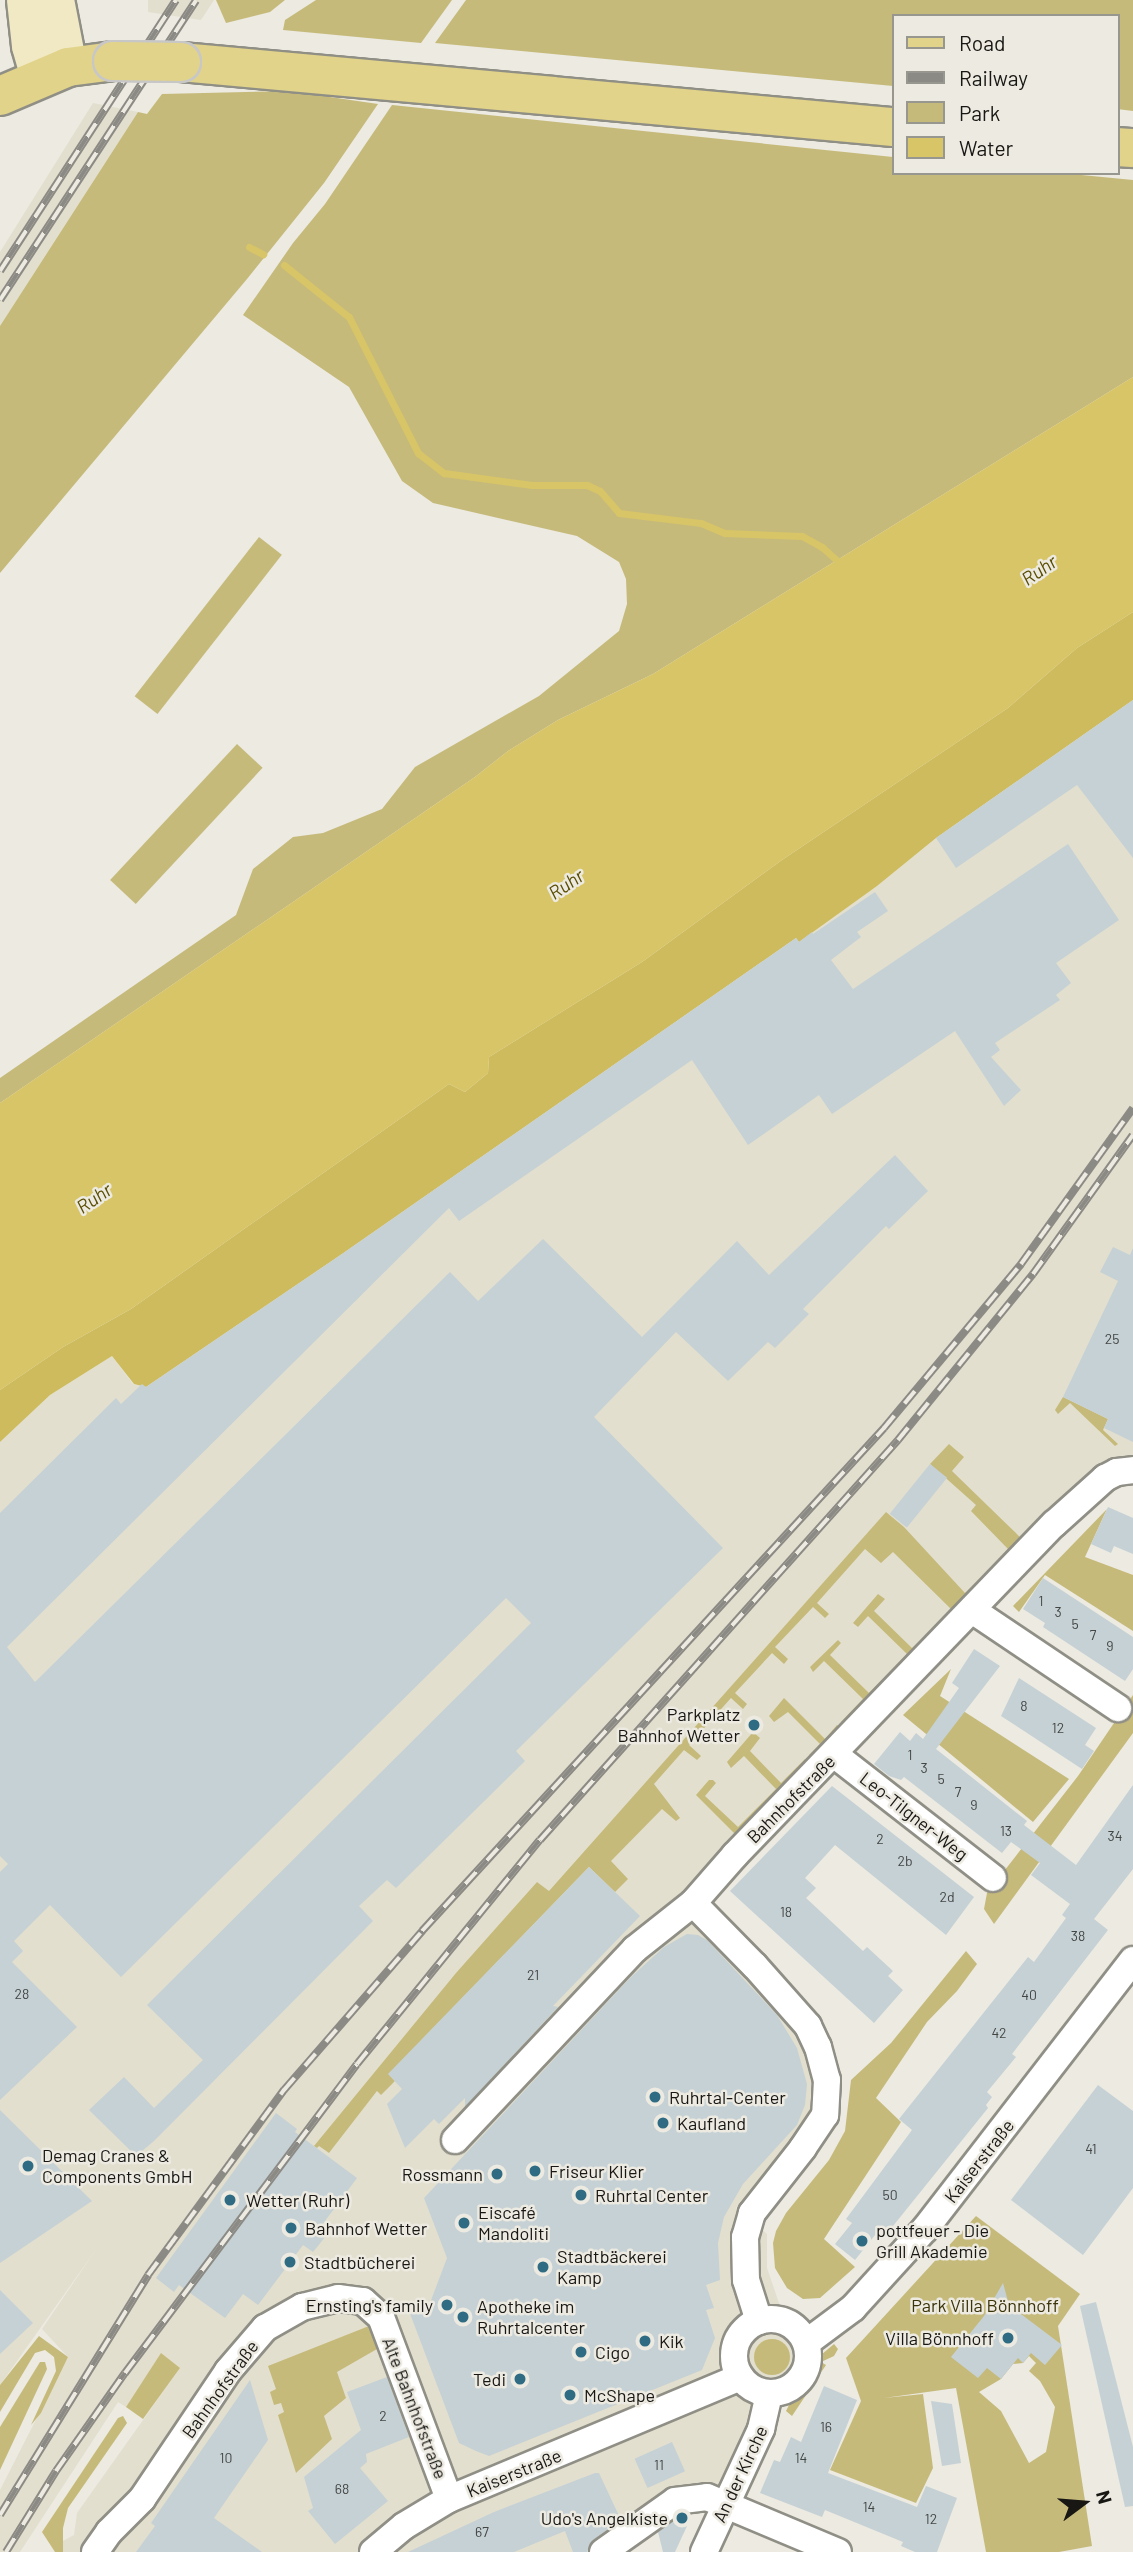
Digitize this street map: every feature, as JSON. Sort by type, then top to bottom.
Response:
[{"type":"main road","points":[[26,0],[31,46],[54,72]]},
{"type":"main road","points":[[54,72],[55,0]]},
{"type":"main road","points":[[0,96],[54,72],[113,61],[181,62],[892,127]]},
{"type":"street","name":"Bahnhofstraße","points":[[461,2134],[635,1949],[693,1903],[735,1855],[835,1755],[1054,1524],[1105,1478],[1117,1472],[1133,1470]]},
{"type":"street","points":[[972,1610],[1118,1708]]},
{"type":"street","name":"Leo-Tilgner-Weg","points":[[835,1755],[993,1878]]},
{"type":"street","points":[[693,1903],[792,2006],[808,2026],[824,2065],[828,2095],[825,2115],[752,2213],[745,2237],[746,2280],[759,2321]]},
{"type":"street","name":"Kaiserstraße","points":[[806,2343],[853,2308],[925,2229],[1133,1960]]},
{"type":"street","name":"Bahnhofstraße","points":[[95,2552],[114,2527],[142,2500],[203,2410],[265,2328],[283,2316],[320,2301],[338,2298],[363,2301],[381,2317]]},
{"type":"street","name":"Alte Bahnhofstraße","points":[[381,2317],[449,2499]]},
{"type":"street","points":[[777,2319],[790,2324],[806,2343],[808,2359],[804,2374],[783,2392],[769,2394],[750,2386],[741,2377],[734,2357],[735,2347],[741,2334],[759,2321],[777,2319]]},
{"type":"street","name":"Kaiserstraße","points":[[373,2552],[404,2526],[449,2499],[741,2377]]},
{"type":"street","name":"An der Kirche","points":[[704,2552],[761,2429],[769,2394]]},
{"type":"street","points":[[603,2552],[675,2501],[706,2497],[838,2552]]},
{"type":"shaded area","points":[[148,0],[214,0],[201,20],[148,12]]},
{"type":"shaded area","points":[[93,103],[138,112],[0,326],[0,252]]},
{"type":"shaded area","points":[[1133,612],[1133,700],[936,838],[877,886],[799,942],[796,938],[146,1387],[134,1384],[112,1356],[50,1395],[0,1442],[0,1390],[63,1347],[131,1309],[449,1084],[465,1092],[488,1073],[489,1057],[642,962],[782,860],[1008,708],[1077,648]]},
{"type":"shaded area","points":[[1133,700],[1133,1460],[685,1903],[801,2036],[810,2059],[816,2091],[810,2118],[736,2208],[767,2234],[767,2268],[781,2309],[825,2329],[806,2343],[808,2359],[797,2383],[783,2392],[769,2394],[727,2504],[706,2497],[603,2552],[63,2552],[63,2541],[74,2535],[77,2513],[180,2368],[148,2374],[126,2407],[118,2402],[20,2552],[0,2552],[0,2490],[68,2357],[42,2329],[97,2248],[0,2385],[0,1442],[50,1395],[112,1356],[133,1384],[146,1387],[796,938],[799,941],[877,886],[936,838]],"holes":[[[580,1857],[589,1867],[388,2074],[395,2082],[377,2091],[329,2153],[319,2146],[537,1882],[549,1892]]]},
{"type":"green space","points":[[216,0],[285,0],[270,12],[226,23]]},
{"type":"green space","points":[[316,0],[452,0],[421,43],[283,30],[285,20]]},
{"type":"green space","points":[[466,0],[1133,0],[1133,111],[1119,109],[1119,14],[892,14],[892,86],[435,43]]},
{"type":"green space","points":[[289,91],[378,104],[324,183],[247,279],[0,573],[0,326],[138,112],[147,114],[162,94]]},
{"type":"green space","points":[[392,105],[892,157],[892,175],[1082,175],[1133,180],[1133,377],[653,674],[558,720],[508,751],[475,777],[0,1103],[0,1078],[236,915],[253,869],[293,837],[323,833],[382,809],[415,767],[539,696],[619,631],[627,604],[626,579],[619,562],[577,536],[433,503],[402,481],[349,387],[243,315],[293,243],[325,204]]},
{"type":"green space","points":[[259,537],[282,555],[157,714],[135,696]]},
{"type":"green space","points":[[237,744],[263,768],[136,904],[110,880]]},
{"type":"green space","points":[[1063,1397],[1108,1419],[1103,1430],[1118,1444],[1115,1446],[1070,1403],[1058,1414],[1055,1410]]},
{"type":"green space","points":[[949,1444],[964,1457],[952,1471],[1022,1539],[1000,1568],[995,1563],[1008,1549],[971,1511],[976,1505],[930,1464]]},
{"type":"green space","points":[[1107,1509],[1085,1557],[1133,1575],[1133,1631],[1045,1575],[1019,1612],[1013,1606]]},
{"type":"green space","points":[[886,1512],[904,1527],[965,1593],[981,1578],[985,1583],[945,1625],[940,1620],[951,1609],[893,1552],[881,1563],[865,1549],[817,1603],[829,1614],[825,1618],[813,1607],[775,1647],[788,1659],[784,1664],[772,1653],[735,1693],[747,1704],[743,1709],[731,1698],[689,1745],[701,1756],[697,1760],[684,1750],[654,1784],[680,1818],[676,1821],[662,1809],[611,1861],[628,1879],[615,1892],[589,1867],[389,2074],[395,2081],[381,2095],[377,2091],[329,2153],[319,2146],[314,2146],[456,1973],[537,1882],[549,1891]]},
{"type":"green space","points":[[878,1594],[885,1599],[874,1611],[912,1648],[924,1637],[929,1641],[845,1727],[841,1722],[863,1699],[824,1661],[813,1672],[810,1667],[838,1640],[841,1643],[830,1655],[869,1693],[907,1654],[868,1616],[858,1627],[853,1623]]},
{"type":"green space","points":[[951,1669],[940,1696],[1069,1779],[1033,1822],[903,1715]]},
{"type":"green space","points":[[1133,1695],[1133,1733],[994,1924],[984,1909],[987,1893],[1078,1776]]},
{"type":"green space","points":[[784,1698],[825,1739],[837,1725],[842,1730],[813,1760],[809,1755],[820,1744],[788,1712],[774,1722],[769,1716]]},
{"type":"green space","points":[[753,1732],[760,1738],[750,1751],[781,1783],[805,1759],[809,1763],[738,1837],[696,1795],[709,1780],[713,1780],[716,1783],[705,1796],[738,1827],[776,1789],[744,1756],[731,1768],[727,1762]]},
{"type":"green space","points":[[966,1951],[977,1964],[957,1991],[927,2022],[876,2098],[901,2122],[824,2239],[855,2267],[820,2298],[803,2299],[787,2288],[775,2268],[773,2243],[776,2231],[786,2213],[829,2160],[845,2131],[851,2080],[891,2043]]},
{"type":"green space","name":"Park Villa Bönnhoff","points":[[976,2216],[1080,2294],[1058,2326],[1092,2546],[1059,2552],[986,2552],[956,2388],[884,2398],[923,2394],[933,2468],[916,2503],[830,2470],[861,2401],[846,2358]],"holes":[[[1029,2356],[1036,2363],[1029,2371],[1040,2381],[1055,2407],[1046,2452],[1029,2463],[1001,2411],[979,2392],[1001,2379],[1013,2364],[1023,2363]]]},
{"type":"green space","points":[[369,2326],[377,2349],[337,2372],[346,2398],[324,2416],[332,2439],[296,2473],[278,2415],[284,2412],[281,2403],[274,2405],[270,2392],[276,2389],[268,2366]]},
{"type":"green space","points":[[39,2336],[68,2357],[41,2413],[31,2425],[56,2371],[54,2357],[45,2350],[35,2353],[0,2412],[0,2385]]},
{"type":"green space","points":[[772,2339],[785,2344],[790,2357],[785,2370],[772,2375],[759,2370],[754,2357],[759,2344]]},
{"type":"green space","points":[[834,2344],[838,2349],[834,2356],[821,2362],[826,2365],[792,2416],[786,2411],[789,2405],[810,2383],[821,2355]]},
{"type":"green space","points":[[161,2353],[180,2368],[143,2419],[126,2407]]},
{"type":"green space","points":[[40,2362],[45,2362],[47,2369],[0,2470],[0,2427]]},
{"type":"green space","points":[[123,2416],[127,2423],[68,2508],[63,2528],[63,2552],[55,2552],[42,2532],[118,2418]]},
{"type":"water","name":"Ruhr","points":[[1133,377],[1133,612],[1077,648],[1008,708],[782,860],[642,962],[489,1057],[488,1073],[465,1092],[449,1084],[131,1309],[63,1347],[0,1390],[0,1103],[475,777],[508,751],[558,720],[653,674]]},
{"type":"building","points":[[1133,700],[1133,858],[1077,785],[956,868],[936,838]]},
{"type":"building","name":"Demag Cranes & Components GmbH","points":[[1068,844],[1119,920],[1056,963],[1071,983],[1056,995],[1060,1000],[995,1043],[1000,1050],[991,1057],[1021,1090],[1004,1106],[955,1031],[832,1114],[819,1095],[748,1145],[692,1060],[459,1221],[449,1208],[7,1647],[35,1682],[450,1272],[478,1301],[543,1239],[642,1337],[737,1241],[769,1275],[895,1155],[928,1191],[889,1229],[886,1226],[803,1309],[809,1314],[775,1348],[768,1342],[728,1381],[676,1332],[594,1417],[723,1548],[516,1751],[525,1761],[396,1888],[387,1880],[359,1906],[373,1921],[154,2141],[136,2156],[89,2110],[124,2077],[154,2108],[203,2060],[147,2005],[531,1623],[506,1598],[121,1977],[50,1905],[14,1941],[23,1951],[12,1962],[77,2027],[0,2100],[0,1872],[8,1864],[0,1856],[0,1513],[116,1398],[121,1404],[142,1384],[146,1387],[342,1254],[796,938],[799,942],[812,932],[813,934],[875,892],[888,911],[857,932],[861,937],[831,960],[853,989]]},
{"type":"building","points":[[1113,1247],[1130,1255],[1133,1248],[1133,1442],[1104,1428],[1108,1419],[1063,1397],[1118,1281],[1100,1272]]},
{"type":"building","points":[[930,1464],[947,1478],[907,1528],[890,1514]]},
{"type":"building","points":[[1108,1507],[1133,1518],[1133,1554],[1114,1546],[1111,1553],[1091,1544]]},
{"type":"building","points":[[1043,1578],[1133,1637],[1133,1669],[1125,1681],[1043,1627],[1045,1623],[1023,1609]]},
{"type":"building","points":[[974,1649],[1000,1666],[936,1749],[1027,1821],[1024,1825],[1076,1865],[1133,1785],[1133,1869],[1094,1919],[1108,1930],[1012,2054],[1016,2057],[987,2092],[992,2097],[986,2105],[988,2108],[889,2231],[884,2234],[879,2230],[855,2260],[835,2244],[852,2223],[846,2219],[912,2130],[899,2119],[1028,1957],[1034,1962],[1066,1918],[1062,1915],[1070,1904],[1031,1875],[1040,1863],[1011,1842],[1002,1853],[904,1777],[901,1780],[889,1776],[874,1764],[900,1732],[910,1741],[916,1733],[923,1739],[959,1688],[952,1683]]},
{"type":"building","points":[[1019,1678],[1096,1728],[1085,1745],[1094,1751],[1082,1769],[1001,1716]]},
{"type":"building","points":[[832,1786],[974,1897],[946,1935],[835,1845],[805,1878],[816,1888],[806,1898],[863,1951],[867,1947],[893,1971],[888,1976],[903,1990],[874,2023],[730,1891]]},
{"type":"building","points":[[589,1867],[640,1916],[553,2006],[558,2007],[465,2107],[465,2098],[439,2124],[434,2119],[405,2148],[387,2104],[402,2089],[388,2074]]},
{"type":"building","name":"Ruhrtal Center","points":[[687,1934],[698,1935],[707,1940],[777,2015],[797,2048],[807,2084],[805,2105],[797,2125],[743,2184],[724,2217],[718,2243],[720,2280],[706,2285],[714,2308],[706,2310],[715,2338],[702,2370],[489,2456],[476,2451],[459,2443],[409,2311],[430,2303],[447,2258],[424,2198],[630,1978],[664,1947]]},
{"type":"building","points":[[1098,2085],[1133,2111],[1133,2188],[1083,2255],[1011,2200]]},
{"type":"building","name":"Demag Cranes & Components GmbH","points":[[0,2110],[92,2201],[0,2263]]},
{"type":"building","points":[[276,2113],[297,2129],[295,2132],[357,2178],[322,2225],[330,2231],[313,2252],[303,2245],[258,2305],[243,2294],[225,2318],[179,2285],[174,2292],[156,2278]]},
{"type":"building","name":"Villa Bönnhoff","points":[[1003,2283],[1009,2305],[1062,2345],[1045,2365],[1031,2353],[1023,2363],[1018,2358],[1001,2379],[987,2368],[978,2378],[951,2357],[984,2316]]},
{"type":"building","points":[[0,2290],[33,2323],[0,2354]]},
{"type":"building","points":[[1096,2302],[1133,2447],[1133,2506],[1125,2507],[1080,2306]]},
{"type":"building","points":[[387,2377],[409,2437],[366,2454],[367,2462],[360,2468],[388,2501],[335,2544],[308,2511],[313,2508],[304,2477],[361,2430],[347,2392]]},
{"type":"building","points":[[250,2380],[268,2440],[214,2518],[262,2552],[136,2552],[155,2526],[151,2523]]},
{"type":"building","points":[[824,2386],[857,2400],[828,2473],[917,2507],[926,2486],[957,2498],[937,2552],[915,2552],[901,2546],[903,2542],[825,2510],[822,2517],[760,2493],[774,2460],[780,2462],[791,2437],[801,2442]]},
{"type":"building","points":[[931,2401],[952,2404],[961,2463],[942,2466]]},
{"type":"building","points":[[672,2442],[685,2471],[648,2488],[635,2459]]},
{"type":"building","points":[[599,2473],[621,2520],[593,2540],[587,2552],[573,2552],[565,2531],[514,2552],[408,2552],[494,2512]]},
{"type":"building","points":[[681,2516],[687,2526],[675,2552],[663,2552],[658,2532]]},
{"type":"waterway","points":[[249,247],[263,254]]},
{"type":"waterway","points":[[284,265],[349,317],[418,453],[444,473],[532,485],[587,485],[600,491],[619,513],[701,523],[725,533],[802,536],[822,547],[841,564]]},
{"type":"railway","points":[[0,271],[176,0]]},
{"type":"railway","points":[[0,300],[196,0]]},
{"type":"railway","points":[[0,2515],[148,2275],[284,2090],[422,1931],[884,1428],[1021,1264],[1133,1108]]},
{"type":"railway","points":[[6,2552],[56,2471],[125,2373],[357,2064],[540,1840],[898,1440],[1033,1274],[1133,1135]]},
{"type":"place","name":"Parkplatz Bahnhof Wetter","points":[[754,1725]]},
{"type":"place","name":"Ruhrtal-Center","points":[[655,2097]]},
{"type":"place","name":"Kaufland","points":[[663,2123]]},
{"type":"place","name":"Demag Cranes & Components GmbH","points":[[28,2166]]},
{"type":"place","name":"Friseur Klier","points":[[535,2171]]},
{"type":"place","name":"Rossmann","points":[[497,2174]]},
{"type":"place","name":"Ruhrtal Center","points":[[581,2195]]},
{"type":"place","name":"Wetter (Ruhr)","points":[[230,2200]]},
{"type":"place","name":"Eiscafé Mandoliti","points":[[464,2223]]},
{"type":"place","name":"Bahnhof Wetter","points":[[291,2228]]},
{"type":"place","name":"pottfeuer - Die Grill Akademie","points":[[862,2241]]},
{"type":"place","name":"Stadtbücherei","points":[[290,2262]]},
{"type":"place","name":"Stadtbäckerei Kamp","points":[[543,2267]]},
{"type":"place","name":"Ernsting's family","points":[[447,2305]]},
{"type":"place","name":"Apotheke im Ruhrtalcenter","points":[[463,2317]]},
{"type":"place","name":"Villa Bönnhoff","points":[[1008,2338]]},
{"type":"place","name":"Kik","points":[[645,2341]]},
{"type":"place","name":"Cigo","points":[[581,2352]]},
{"type":"place","name":"Tedi","points":[[520,2379]]},
{"type":"place","name":"McShape","points":[[570,2395]]},
{"type":"place","name":"Udo's Angelkiste","points":[[682,2518]]}]
